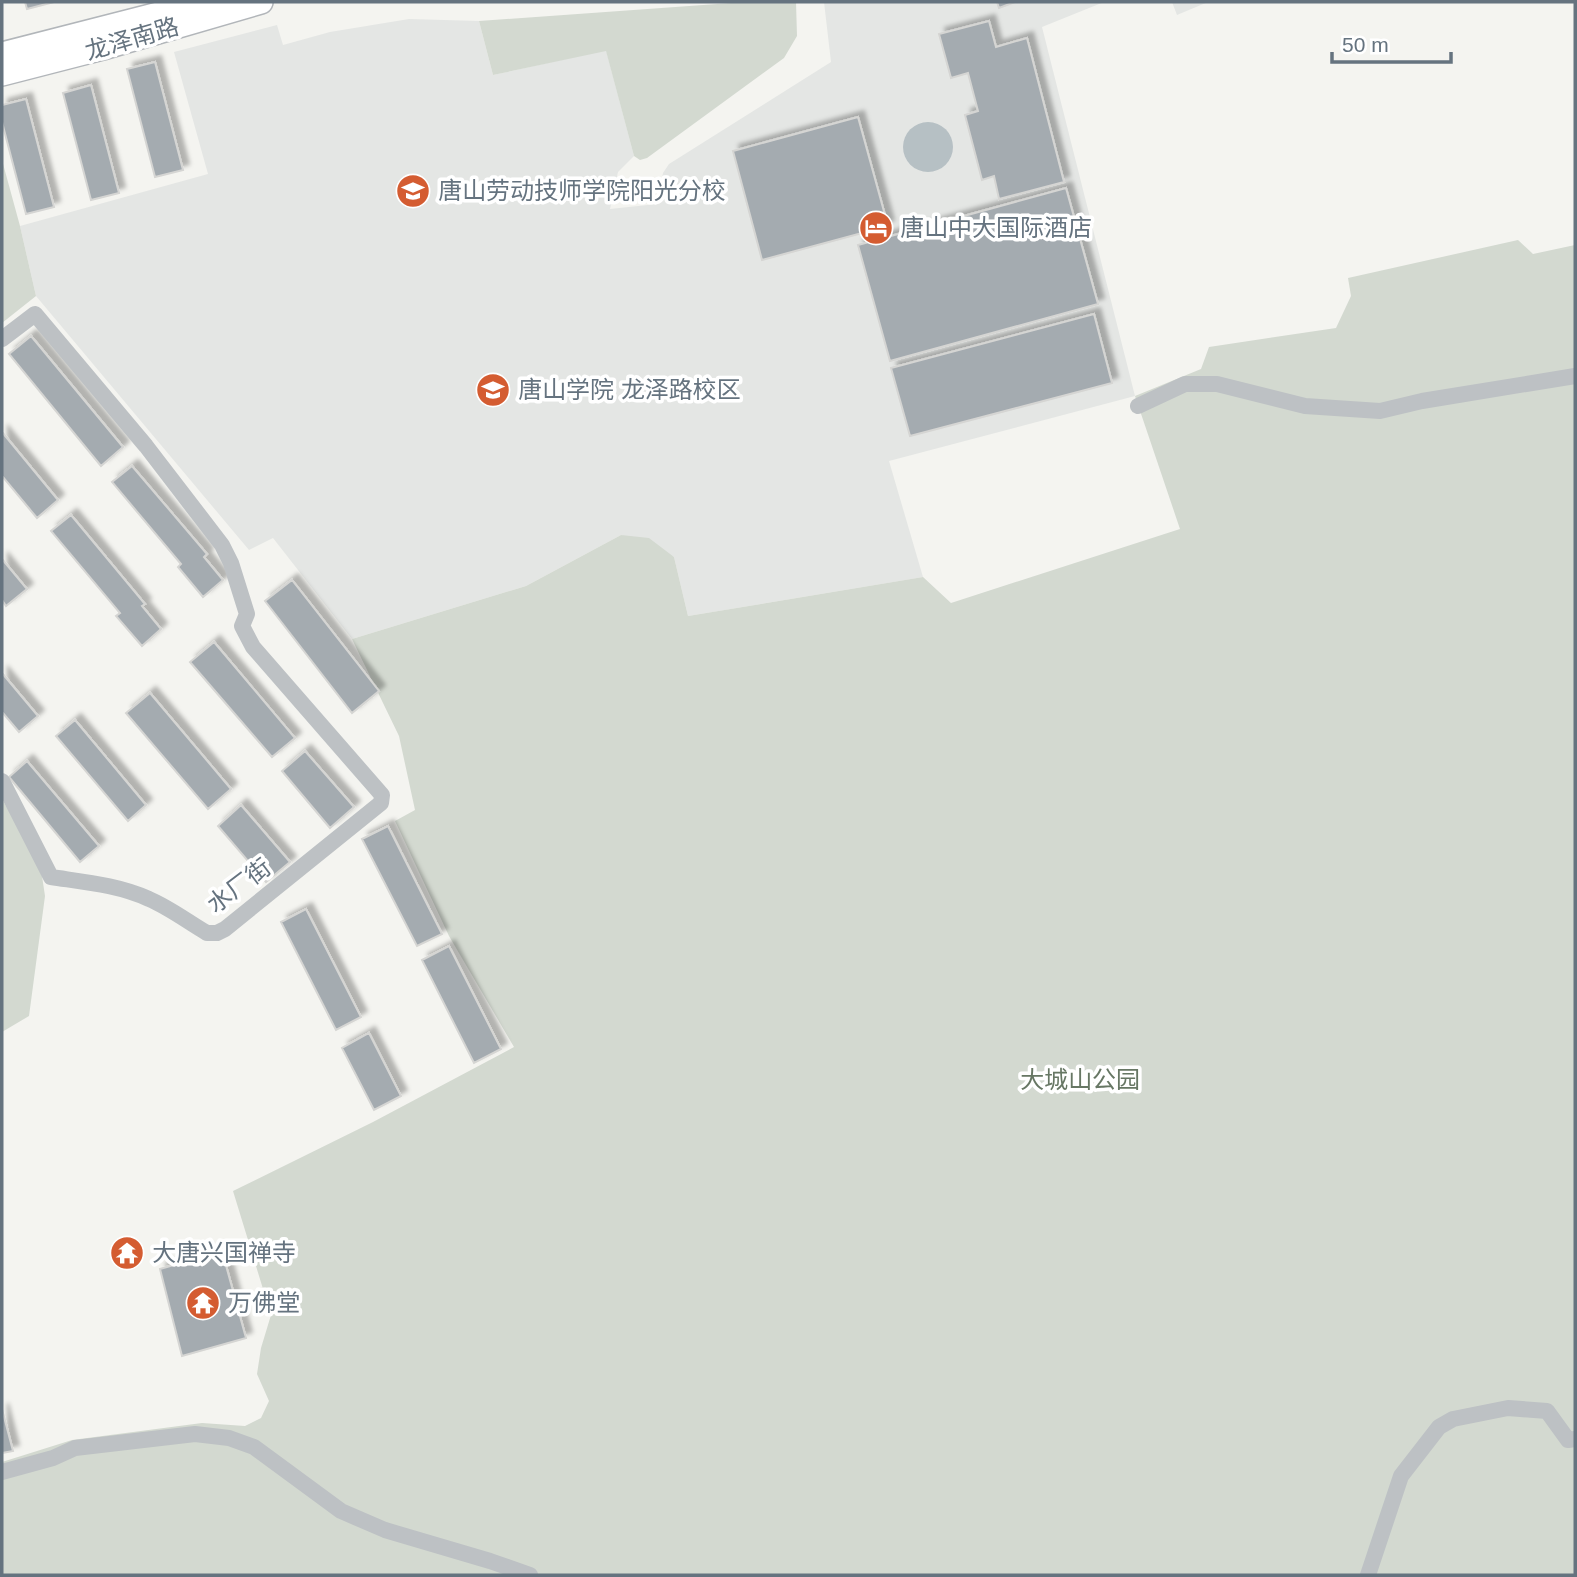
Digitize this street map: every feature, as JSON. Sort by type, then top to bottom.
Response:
[{"type":"main road","name":"龙泽南路","points":[[2,54],[205,2]]},
{"type":"main road","name":"龙泽南路","points":[[2,74],[261,2]]},
{"type":"street","name":"水厂街","points":[[2,339],[35,314],[146,446],[222,545],[231,563],[247,614],[242,626],[253,647],[382,795],[381,803],[225,929],[217,933],[207,933],[139,895],[96,884],[51,877],[2,780]]},
{"type":"street","points":[[1138,406],[1185,384],[1217,384],[1305,406],[1380,411],[1422,401],[1575,376]]},
{"type":"street","points":[[1368,1575],[1401,1476],[1439,1427],[1453,1419],[1508,1408],[1547,1410],[1567,1440],[1575,1439]]},
{"type":"street","points":[[2,1472],[53,1458],[75,1448],[195,1434],[229,1438],[254,1447],[341,1510],[385,1530],[530,1575]]},
{"type":"shaded area","points":[[824,2],[1104,2],[1042,27],[1135,396],[889,461],[923,577],[688,616],[674,557],[621,535],[526,586],[352,639],[273,538],[249,550],[36,296],[20,226],[208,174],[174,52],[277,25],[283,45],[330,32],[409,19],[479,21],[493,75],[606,50],[634,156],[618,172],[610,209],[657,204],[663,173],[669,164],[831,62]]},
{"type":"shaded area","points":[[1172,2],[1208,2],[1177,15]]},
{"type":"shaded area","points":[[928,122],[946,129],[953,147],[946,165],[928,172],[910,165],[903,147],[910,129]]},
{"type":"green space","points":[[745,2],[796,2],[797,36],[784,58],[647,158],[640,160],[634,156],[606,51],[493,75],[479,21]]},
{"type":"green space","points":[[2,160],[36,296],[2,323]]},
{"type":"green space","name":"大城山公园","points":[[1518,240],[1533,254],[1575,245],[1575,1575],[2,1575],[2,1462],[72,1440],[202,1423],[245,1426],[261,1418],[269,1401],[257,1374],[261,1348],[271,1315],[233,1191],[373,1122],[514,1047],[449,936],[395,821],[415,810],[399,736],[352,639],[526,586],[621,535],[649,538],[674,557],[688,616],[923,577],[951,603],[1180,529],[1135,396],[1201,369],[1209,347],[1336,328],[1351,296],[1348,278]]},
{"type":"green space","points":[[2,799],[30,847],[42,876],[45,896],[29,1016],[2,1032]]},
{"type":"building","points":[[25,2],[54,2],[27,9]]},
{"type":"building","points":[[997,2],[1015,2],[999,8]]},
{"type":"building","points":[[989,21],[996,47],[1027,38],[1064,182],[999,199],[994,176],[982,180],[965,115],[978,111],[968,73],[951,78],[939,34]]},
{"type":"building","points":[[155,62],[183,170],[155,177],[127,69]]},
{"type":"building","points":[[91,85],[119,193],[91,200],[63,93]]},
{"type":"building","points":[[26,99],[54,207],[26,214],[2,122],[2,105]]},
{"type":"building","points":[[858,117],[888,226],[762,260],[733,151]]},
{"type":"building","points":[[1066,188],[1098,304],[890,361],[858,245]]},
{"type":"building","points":[[1094,314],[1112,383],[910,436],[891,368]]},
{"type":"building","points":[[31,336],[123,447],[101,466],[9,354]]},
{"type":"building","points":[[2,432],[58,500],[37,518],[2,476]]},
{"type":"building","points":[[132,466],[207,554],[204,557],[223,580],[203,597],[178,567],[181,564],[112,482]]},
{"type":"building","points":[[71,515],[145,604],[142,606],[161,629],[142,646],[116,616],[120,613],[51,531]]},
{"type":"building","points":[[2,559],[27,589],[6,606],[2,600]]},
{"type":"building","points":[[292,580],[379,691],[352,713],[265,601]]},
{"type":"building","points":[[214,642],[295,738],[272,757],[190,662]]},
{"type":"building","points":[[2,673],[38,716],[19,732],[2,712]]},
{"type":"building","points":[[150,693],[231,789],[208,809],[126,713]]},
{"type":"building","points":[[75,720],[146,805],[128,821],[56,736]]},
{"type":"building","points":[[305,751],[354,807],[330,828],[282,771]]},
{"type":"building","points":[[27,761],[99,846],[80,862],[9,777]]},
{"type":"building","points":[[241,805],[290,862],[266,882],[218,826]]},
{"type":"building","points":[[388,826],[442,934],[417,946],[362,839]]},
{"type":"building","points":[[306,909],[361,1017],[336,1030],[281,922]]},
{"type":"building","points":[[449,946],[501,1049],[474,1063],[422,960]]},
{"type":"building","points":[[369,1033],[401,1096],[374,1110],[342,1048]]},
{"type":"building","name":"万佛堂","points":[[222,1251],[246,1338],[182,1356],[160,1269]]},
{"type":"building","points":[[2,1409],[13,1451],[2,1453]]},
{"type":"place","name":"唐山劳动技师学院阳光分校","points":[[413,191]]},
{"type":"place","name":"唐山中大国际酒店","points":[[876,228]]},
{"type":"place","name":"唐山学院 龙泽路校区","points":[[493,390]]},
{"type":"place","name":"大唐兴国禅寺","points":[[127,1253]]},
{"type":"place","name":"万佛堂","points":[[203,1303]]}]
